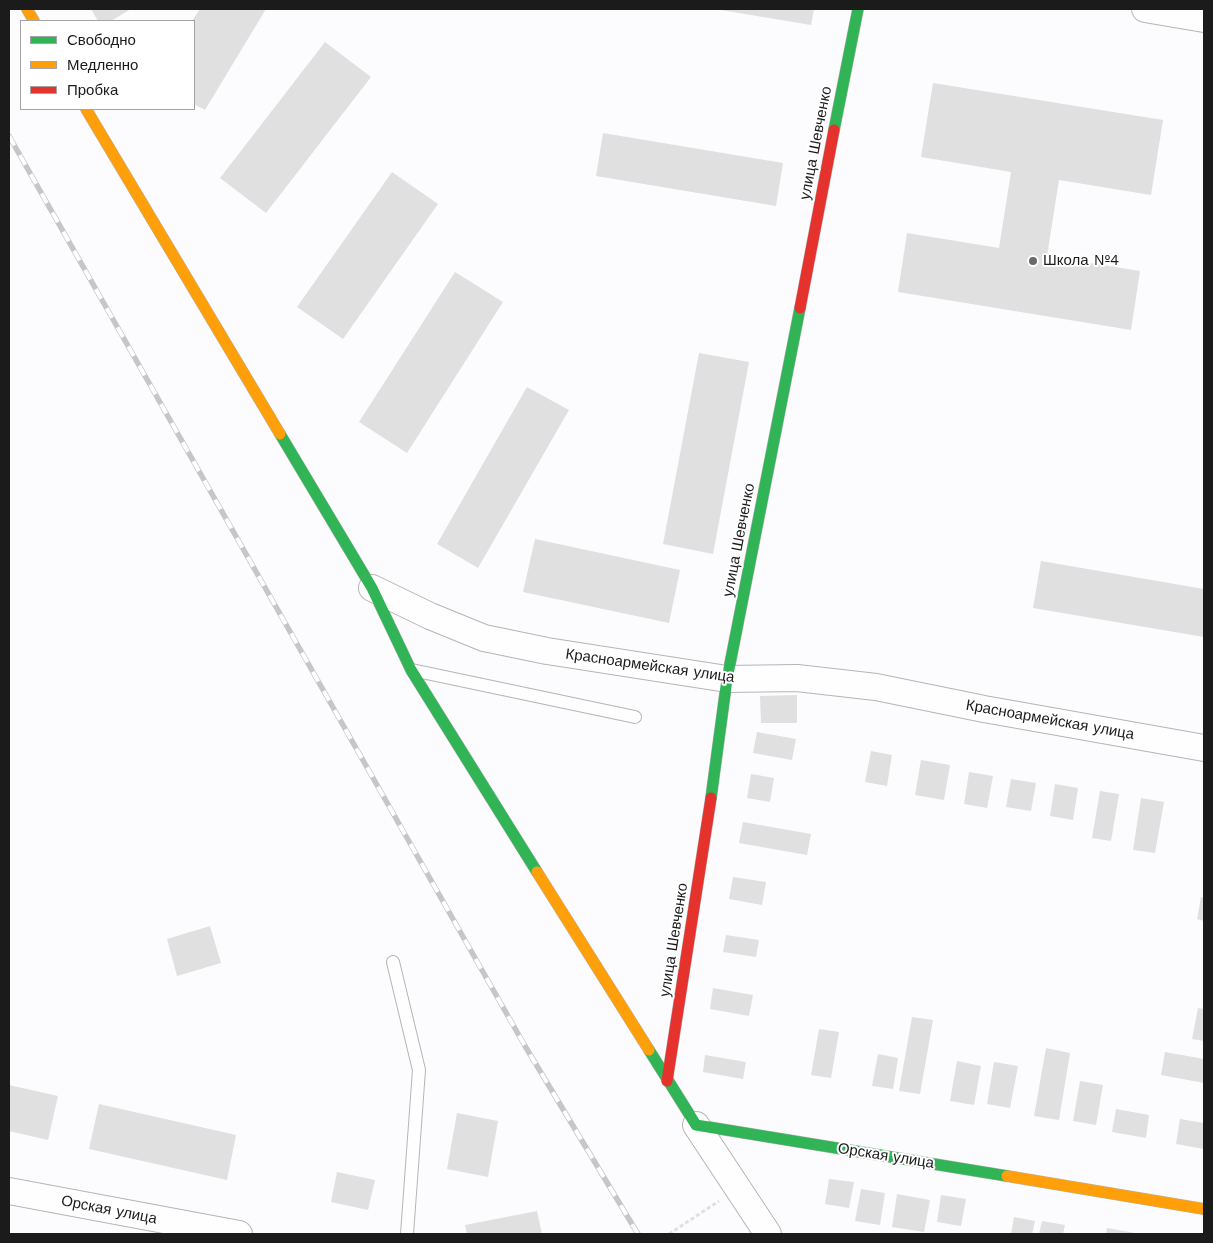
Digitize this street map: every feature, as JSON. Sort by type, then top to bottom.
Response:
[{"type":"street","points":[[26,9],[33,20]]},
{"type":"street","name":"улица Шевченко","points":[[667,1081],[708,820],[727,679],[858,9]]},
{"type":"street","points":[[1145,9],[1204,19]]},
{"type":"street","points":[[87,110],[372,588],[411,670],[635,1026],[667,1081],[768,1234]]},
{"type":"street","name":"Красноармейская улица","points":[[372,588],[430,616],[484,638],[547,652],[727,679],[797,678],[876,687],[984,709],[1204,748]]},
{"type":"street","name":"Орская улица","points":[[696,1125],[1204,1209]]},
{"type":"street","name":"Орская улица","points":[[9,1191],[239,1234]]},
{"type":"lane","points":[[411,670],[635,717]]},
{"type":"lane","points":[[393,962],[419,1070],[407,1234]]},
{"type":"path","points":[[669,1234],[737,1189]]},
{"type":"building","points":[[91,9],[131,9],[113,20],[97,20]]},
{"type":"building","points":[[200,9],[266,9],[205,110],[195,105],[195,20],[193,20]]},
{"type":"building","points":[[715,9],[814,9],[811,25]]},
{"type":"building","points":[[325,42],[371,77],[266,213],[220,178]]},
{"type":"building","points":[[933,83],[1163,120],[1151,195],[1059,180],[1047,256],[1140,271],[1131,330],[898,292],[907,233],[999,248],[1011,172],[921,157]]},
{"type":"building","points":[[603,133],[783,163],[776,206],[596,176]]},
{"type":"building","points":[[392,172],[438,204],[343,339],[297,307]]},
{"type":"building","points":[[455,272],[503,302],[407,453],[359,422]]},
{"type":"building","points":[[699,353],[749,362],[713,554],[663,544]]},
{"type":"building","points":[[527,387],[569,410],[478,568],[437,544]]},
{"type":"building","points":[[535,539],[680,570],[669,623],[523,592]]},
{"type":"building","points":[[1041,561],[1204,589],[1204,637],[1033,608]]},
{"type":"building","points":[[797,695],[797,723],[761,723],[760,696]]},
{"type":"building","points":[[757,732],[796,739],[792,760],[753,753]]},
{"type":"building","points":[[871,751],[892,755],[887,786],[865,782]]},
{"type":"building","points":[[921,760],[950,765],[944,800],[915,795]]},
{"type":"building","points":[[969,772],[993,776],[987,808],[964,804]]},
{"type":"building","points":[[751,774],[774,778],[770,802],[747,798]]},
{"type":"building","points":[[1011,779],[1036,783],[1031,811],[1006,807]]},
{"type":"building","points":[[1055,784],[1078,788],[1073,820],[1050,816]]},
{"type":"building","points":[[1100,791],[1119,794],[1111,841],[1092,838]]},
{"type":"building","points":[[1141,798],[1164,802],[1155,853],[1133,850]]},
{"type":"building","points":[[743,822],[811,834],[807,855],[739,843]]},
{"type":"building","points":[[733,877],[766,882],[762,905],[729,899]]},
{"type":"building","points":[[1201,897],[1204,898],[1204,921],[1197,919]]},
{"type":"building","points":[[210,926],[221,963],[177,976],[167,939]]},
{"type":"building","points":[[726,935],[759,940],[756,957],[723,952]]},
{"type":"building","points":[[713,988],[753,995],[749,1016],[710,1009]]},
{"type":"building","points":[[1198,1008],[1204,1009],[1204,1041],[1192,1039]]},
{"type":"building","points":[[912,1017],[933,1020],[920,1094],[899,1091]]},
{"type":"building","points":[[819,1029],[839,1032],[831,1078],[811,1075]]},
{"type":"building","points":[[1046,1048],[1070,1053],[1059,1120],[1034,1116]]},
{"type":"building","points":[[1165,1052],[1204,1059],[1204,1083],[1161,1075]]},
{"type":"building","points":[[878,1054],[898,1058],[893,1089],[872,1086]]},
{"type":"building","points":[[705,1055],[746,1062],[743,1079],[703,1072]]},
{"type":"building","points":[[957,1061],[981,1066],[974,1105],[950,1101]]},
{"type":"building","points":[[994,1062],[1018,1066],[1010,1108],[987,1104]]},
{"type":"building","points":[[1080,1081],[1103,1085],[1096,1125],[1073,1121]]},
{"type":"building","points":[[9,1085],[58,1096],[48,1140],[9,1131]]},
{"type":"building","points":[[99,1104],[236,1135],[227,1180],[89,1149]]},
{"type":"building","points":[[1116,1109],[1149,1115],[1146,1138],[1112,1132]]},
{"type":"building","points":[[457,1113],[498,1121],[488,1177],[447,1169]]},
{"type":"building","points":[[1180,1119],[1204,1123],[1204,1149],[1176,1144]]},
{"type":"building","points":[[337,1172],[375,1180],[368,1210],[331,1202]]},
{"type":"building","points":[[829,1179],[854,1182],[849,1208],[825,1204]]},
{"type":"building","points":[[861,1189],[885,1193],[880,1225],[855,1221]]},
{"type":"building","points":[[897,1194],[930,1200],[924,1232],[892,1227]]},
{"type":"building","points":[[941,1195],[966,1199],[961,1226],[937,1222]]},
{"type":"building","points":[[537,1211],[542,1234],[467,1234],[465,1225]]},
{"type":"building","points":[[1014,1217],[1035,1221],[1032,1234],[1011,1234]]},
{"type":"building","points":[[1042,1221],[1065,1225],[1063,1234],[1039,1234]]},
{"type":"building","points":[[1107,1228],[1135,1233],[1135,1234],[1106,1234]]},
{"type":"railway","points":[[9,136],[525,1046],[638,1234]]},
{"type":"traffic: fast","points":[[834,130],[858,9]]},
{"type":"traffic: fast","points":[[711,798],[727,679],[800,308]]},
{"type":"traffic: fast","points":[[280,434],[372,588],[411,670],[537,872]]},
{"type":"traffic: fast","points":[[649,1050],[696,1125],[1007,1176]]},
{"type":"traffic: slow","points":[[27,9],[33,20]]},
{"type":"traffic: slow","points":[[87,110],[280,434]]},
{"type":"traffic: slow","points":[[537,872],[649,1050]]},
{"type":"traffic: slow","points":[[1007,1176],[1204,1209]]},
{"type":"traffic: jam","points":[[800,308],[834,130]]},
{"type":"traffic: jam","points":[[667,1081],[711,798]]},
{"type":"place","name":"Школа №4","points":[[1033,261]]}]
